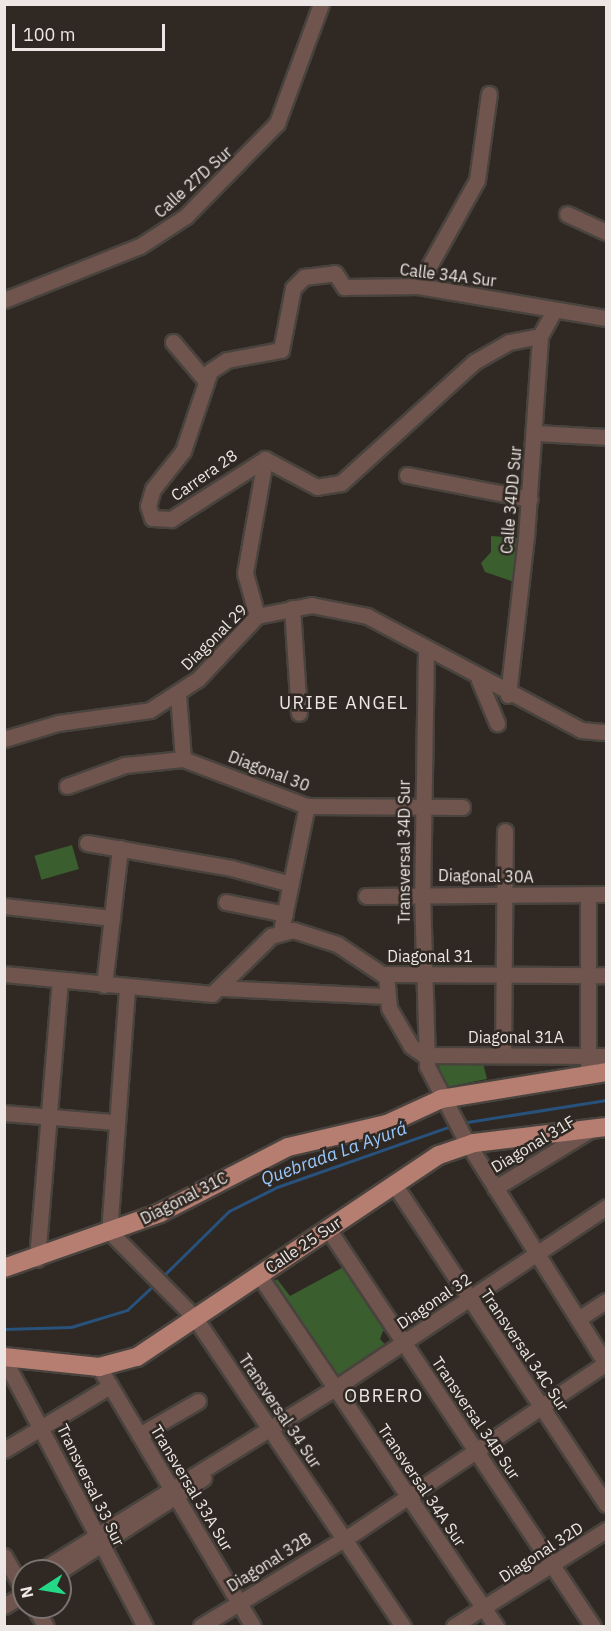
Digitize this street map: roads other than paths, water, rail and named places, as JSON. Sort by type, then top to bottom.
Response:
[{"type":"main road","name":"Diagonal 31C","points":[[4,1268],[37,1259],[160,1213],[288,1147],[387,1124],[445,1106],[594,1067]]},
{"type":"main road","name":"Calle 25 Sur","points":[[4,1358],[105,1378],[464,1137],[598,1129]]},
{"type":"street","name":"Calle 27D Sur","points":[[4,300],[140,246],[186,216],[277,123],[321,4]]},
{"type":"street","points":[[418,286],[477,180],[489,94]]},
{"type":"street","points":[[567,214],[606,232]]},
{"type":"street","name":"Calle 34A Sur","points":[[205,380],[227,360],[281,350],[293,288],[304,278],[335,273],[344,287],[418,286],[554,311],[606,318]]},
{"type":"street","name":"Calle 34DD Sur","points":[[508,695],[530,499],[540,336],[554,311]]},
{"type":"street","name":"Carrera 28","points":[[205,380],[183,451],[153,489],[148,506],[152,518],[171,519],[265,459],[317,487],[341,483],[474,362],[509,342],[540,336]]},
{"type":"street","points":[[173,342],[205,380]]},
{"type":"street","points":[[535,433],[606,437]]},
{"type":"street","points":[[257,616],[245,573],[265,459]]},
{"type":"street","points":[[407,475],[530,499]]},
{"type":"street","points":[[292,608],[299,713]]},
{"type":"street","name":"Diagonal 29","points":[[4,739],[58,723],[137,713],[178,694],[218,660],[257,616],[292,608],[342,608],[508,695],[581,730],[606,732]]},
{"type":"street","name":"Transversal 34D Sur","points":[[424,1054],[422,807],[426,650]]},
{"type":"street","points":[[479,680],[497,723]]},
{"type":"street","points":[[178,694],[179,752],[183,759]]},
{"type":"street","name":"Diagonal 30","points":[[67,786],[125,765],[183,759],[307,806],[462,807]]},
{"type":"street","points":[[4,974],[205,996],[221,988],[281,931],[307,806]]},
{"type":"street","points":[[503,1055],[505,831]]},
{"type":"street","points":[[87,843],[291,884]]},
{"type":"street","points":[[104,985],[120,848]]},
{"type":"street","name":"Diagonal 30A","points":[[366,897],[422,893],[606,894]]},
{"type":"street","points":[[588,895],[588,975],[594,1067]]},
{"type":"street","points":[[226,902],[285,914]]},
{"type":"street","points":[[4,906],[112,918]]},
{"type":"street","name":"Diagonal 31","points":[[281,931],[329,941],[386,974],[606,975]]},
{"type":"street","points":[[386,974],[385,996],[411,1046],[424,1054],[445,1106],[606,1364]]},
{"type":"street","points":[[37,1259],[60,981]]},
{"type":"street","points":[[109,1231],[114,1122],[127,988]]},
{"type":"street","points":[[221,988],[385,996]]},
{"type":"street","name":"Diagonal 31A","points":[[424,1054],[503,1055],[594,1067],[606,1056]]},
{"type":"street","points":[[4,1113],[114,1122]]},
{"type":"street","name":"Diagonal 31F","points":[[495,1188],[598,1129]]},
{"type":"street","name":"Transversal 34C Sur","points":[[394,1184],[606,1504]]},
{"type":"street","name":"Diagonal 32","points":[[62,1559],[96,1541],[335,1388],[606,1207]]},
{"type":"street","name":"Transversal 34B Sur","points":[[328,1229],[593,1626]]},
{"type":"street","name":"Transversal 34 Sur","points":[[109,1231],[195,1318],[349,1536],[403,1626]]},
{"type":"street","name":"Transversal 34A Sur","points":[[259,1275],[408,1497],[490,1613]]},
{"type":"street","points":[[578,1319],[606,1301]]},
{"type":"street","name":"Transversal 33 Sur","points":[[4,1358],[41,1424],[96,1541],[146,1626]]},
{"type":"street","name":"Diagonal 32B","points":[[201,1626],[241,1606],[606,1364]]},
{"type":"street","points":[[4,1450],[105,1378]]},
{"type":"street","name":"Transversal 33A Sur","points":[[105,1378],[253,1626]]},
{"type":"street","points":[[139,1435],[198,1401]]},
{"type":"street","points":[[4,1442],[41,1424]]},
{"type":"street","name":"Diagonal 32D","points":[[469,1626],[490,1613],[552,1565],[606,1530]]},
{"type":"street","name":"Diagonal 32","points":[[72,1561],[96,1541]]},
{"type":"street","points":[[4,1556],[12,1569]]},
{"type":"street","name":"Diagonal 32B","points":[[218,1626],[241,1606]]},
{"type":"street","name":"Diagonal 32D","points":[[454,1626],[490,1613]]},
{"type":"waterway","name":"Quebrada La Ayurá","points":[[461,1123],[606,1100]]},
{"type":"waterway","name":"Quebrada La Ayurá","points":[[162,1277],[229,1211],[277,1187],[451,1126]]},
{"type":"waterway","name":"Quebrada La Ayurá","points":[[4,1329],[71,1327],[127,1310],[155,1284]]},
{"type":"district","name":"URIBE ANGEL","points":[[344,703]]},
{"type":"district","name":"OBRERO","points":[[384,1396]]}]
